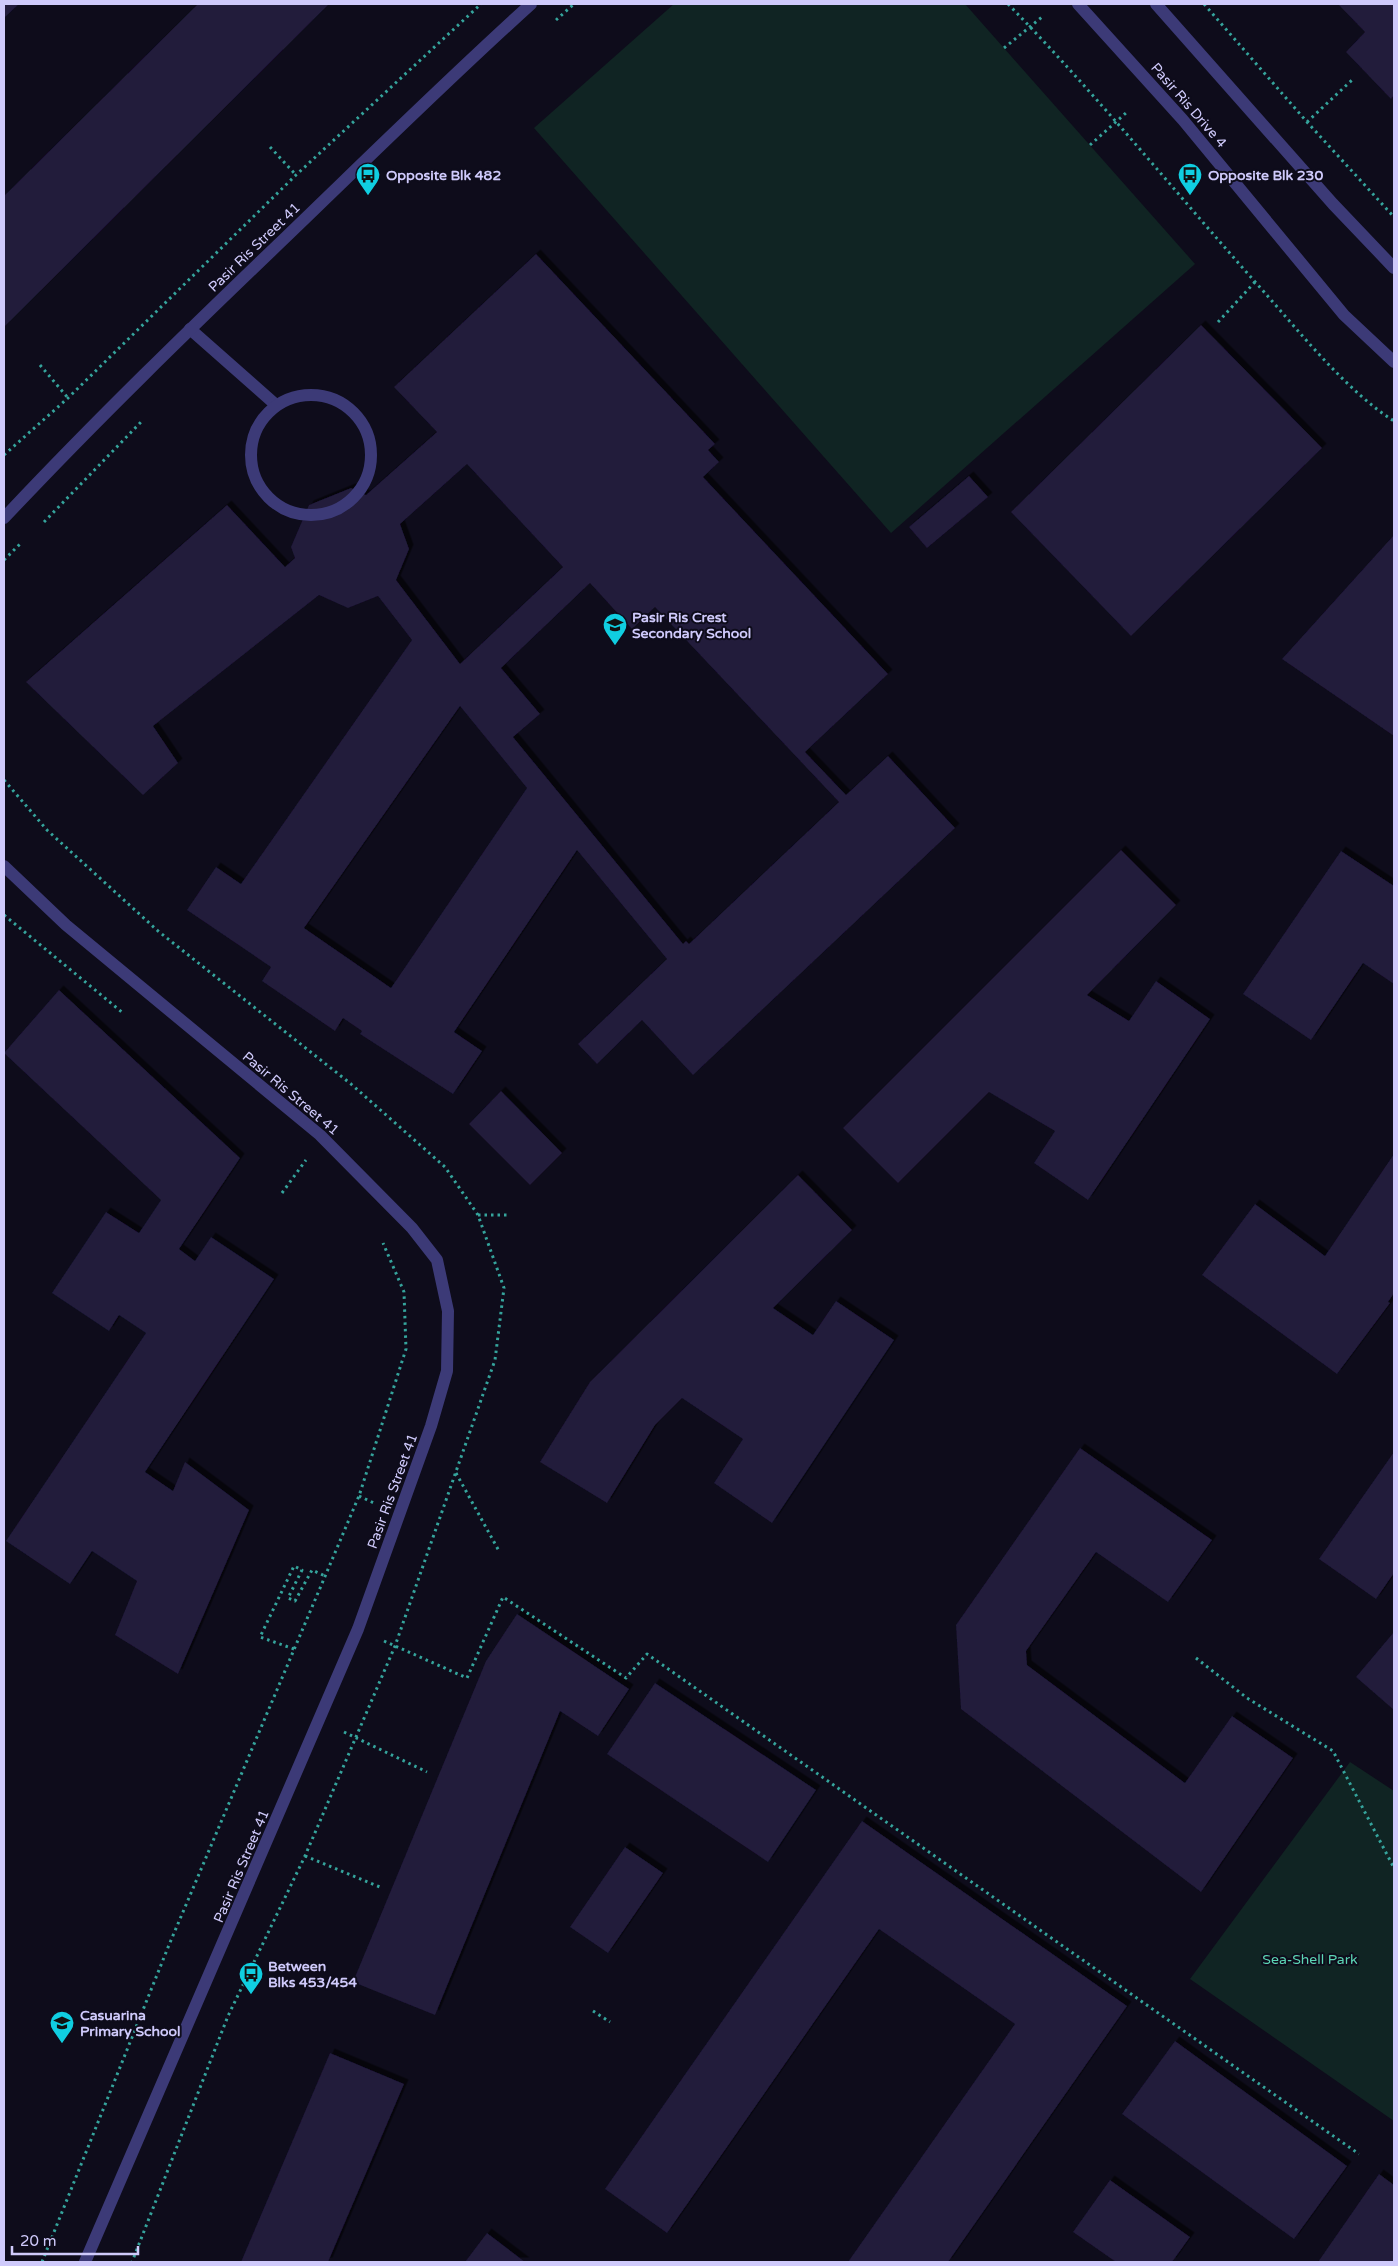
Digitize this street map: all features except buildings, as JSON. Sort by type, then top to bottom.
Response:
[{"type":"street","name":"Pasir Ris Street 41","points":[[4,518],[66,452],[190,329],[465,64],[531,4]]},
{"type":"street","name":"Pasir Ris Drive 4","points":[[1078,4],[1183,120],[1344,315],[1394,362]]},
{"type":"street","points":[[1156,4],[1333,204],[1394,268]]},
{"type":"street","points":[[190,329],[276,405]]},
{"type":"street","points":[[302,394],[329,396],[352,408],[368,431],[372,458],[365,484],[346,504],[321,515],[294,513],[270,500],[255,478],[251,451],[258,425],[276,405],[302,394]]},
{"type":"street","name":"Pasir Ris Street 41","points":[[4,866],[66,925],[320,1135],[412,1228],[437,1260],[448,1311],[447,1371],[431,1426],[358,1629],[85,2262]]},
{"type":"path","points":[[4,455],[68,398],[296,175],[481,4]]},
{"type":"path","points":[[1008,4],[1149,158],[1255,282],[1360,395],[1394,421]]},
{"type":"path","points":[[1204,4],[1307,122],[1393,215]]},
{"type":"path","points":[[1004,48],[1042,17]]},
{"type":"path","points":[[1307,122],[1352,80]]},
{"type":"path","points":[[1090,146],[1127,112]]},
{"type":"path","points":[[270,147],[296,175]]},
{"type":"path","points":[[1218,322],[1255,282]]},
{"type":"path","points":[[40,365],[68,398]]},
{"type":"path","points":[[4,780],[47,830],[158,931],[351,1084]]},
{"type":"path","points":[[4,915],[124,1014]]},
{"type":"path","points":[[300,1153],[314,1167]]},
{"type":"path","points":[[282,1193],[307,1159]]},
{"type":"path","points":[[478,1216],[507,1215]]},
{"type":"path","points":[[42,2262],[169,1945],[359,1496],[406,1349],[404,1292],[382,1239]]},
{"type":"path","points":[[456,1472],[499,1551]]},
{"type":"path","points":[[294,1649],[260,1637],[294,1566],[302,1570],[288,1598],[295,1601],[312,1570],[325,1576]]},
{"type":"path","points":[[358,1629],[467,1678],[503,1597],[626,1678],[647,1654],[1359,2154]]},
{"type":"path","points":[[1196,1658],[1247,1698],[1333,1751],[1394,1868]]},
{"type":"path","points":[[356,1738],[427,1772]]},
{"type":"path","points":[[305,1856],[380,1886]]},
{"type":"path","points":[[593,2011],[610,2022]]},
{"type":"green space","points":[[674,4],[965,4],[1195,264],[891,533],[534,128]]},
{"type":"green space","name":"Sea-Shell Park","points":[[1350,1762],[1394,1791],[1394,2121],[1190,1979]]},
{"type":"place","name":"Opposite Blk 482","points":[[368,196]]},
{"type":"place","name":"Opposite Blk 230","points":[[1190,196]]},
{"type":"place","name":"Pasir Ris Crest Secondary School","points":[[615,646]]},
{"type":"place","name":"Between Blks 453/454","points":[[251,1995]]},
{"type":"place","name":"Casuarina Primary School","points":[[62,2044]]}]
